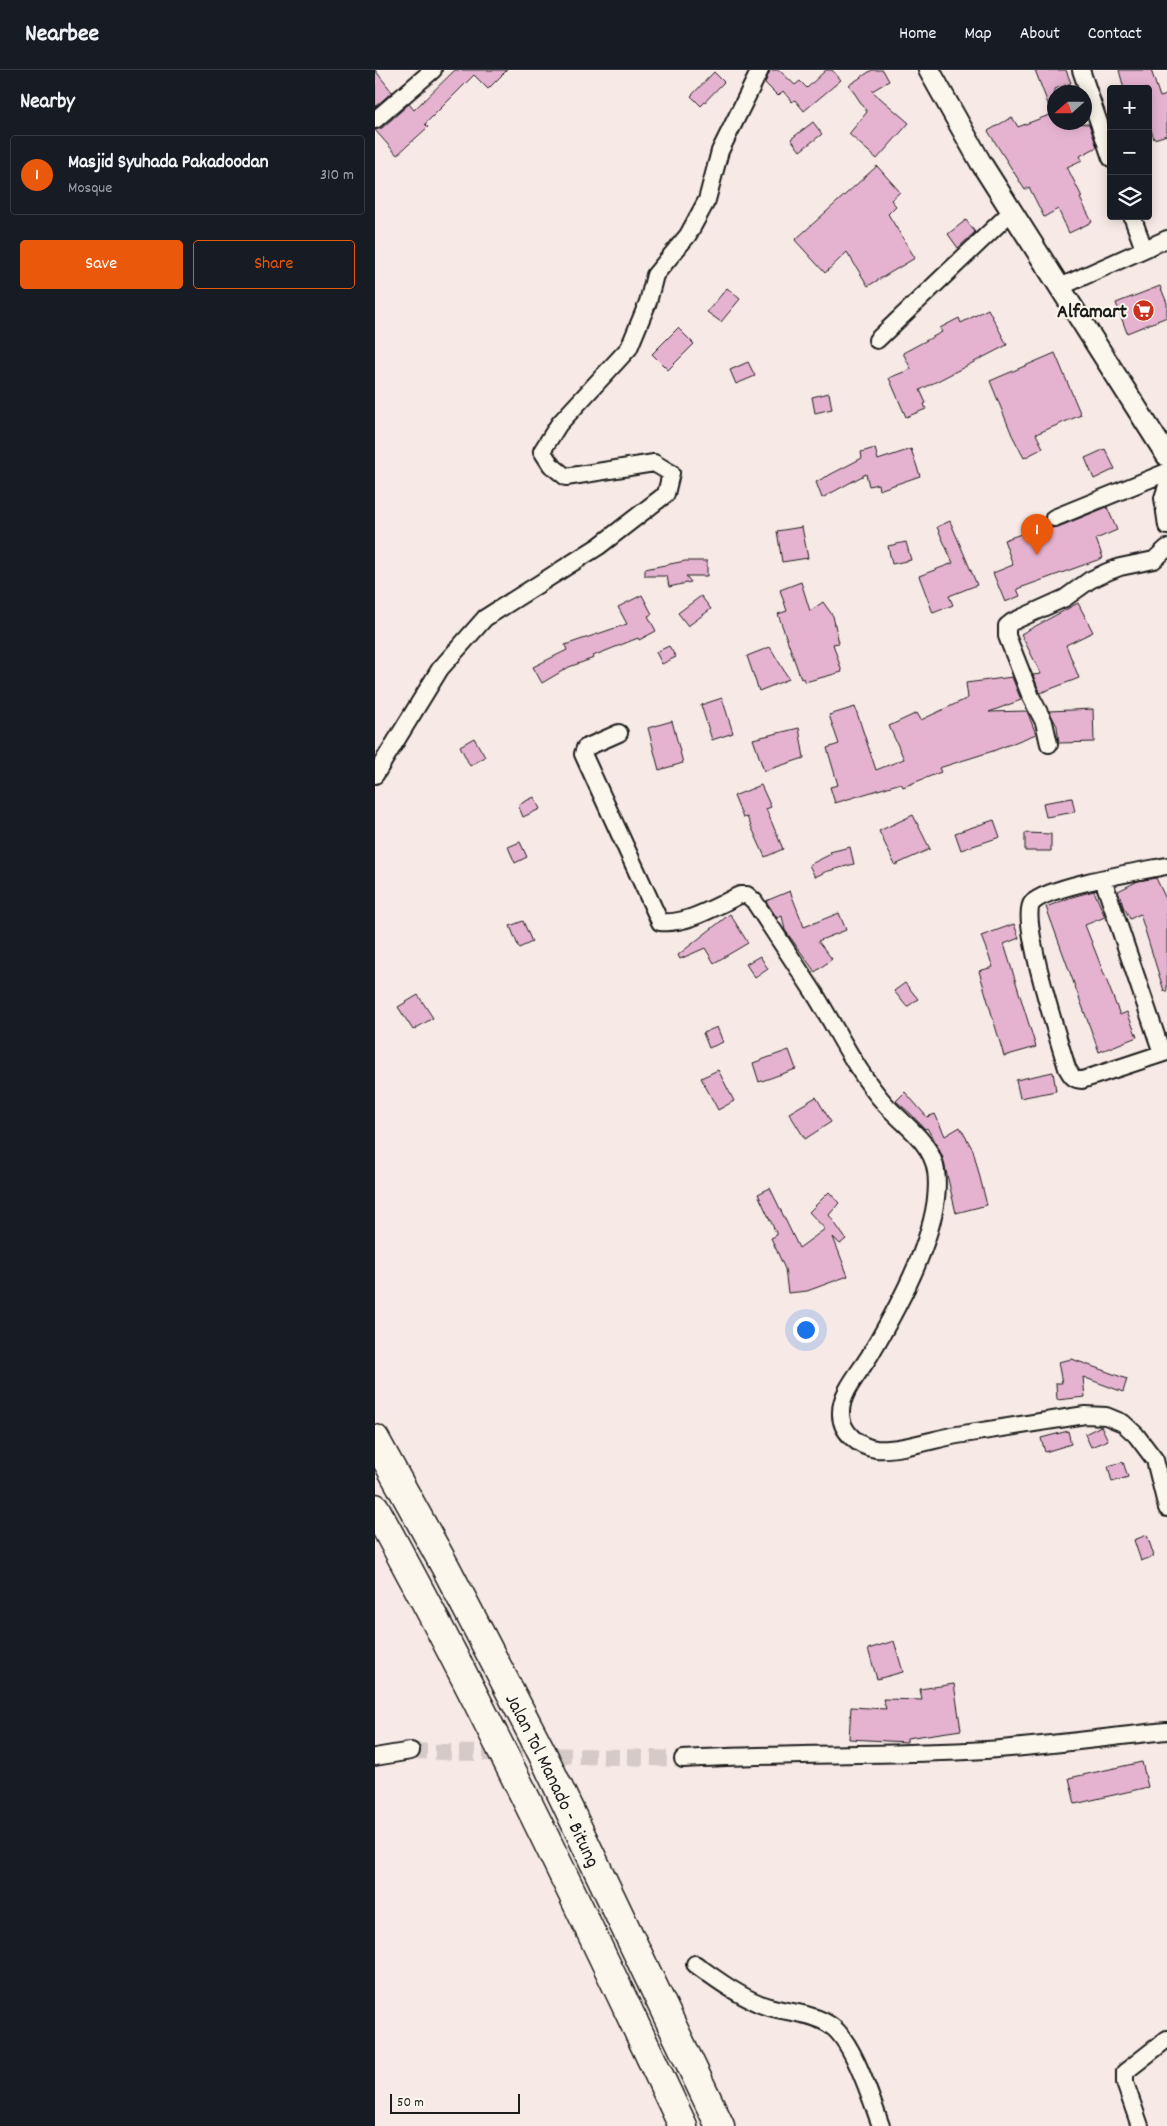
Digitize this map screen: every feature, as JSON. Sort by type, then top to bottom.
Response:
[{"type":"highway","name":"Jalan Tol Manado - Bitung","points":[[375,1439],[446,1568],[542,1753],[720,2126]]},
{"type":"highway","name":"Jalan Tol Manado - Bitung","points":[[375,1508],[421,1592],[512,1768],[683,2126]]},
{"type":"street","points":[[375,120],[433,70]]},
{"type":"street","points":[[375,775],[440,669],[485,618],[599,546],[665,494],[671,473],[654,463],[566,477],[551,465],[542,451],[559,424],[629,348],[648,302],[655,275],[688,235],[707,200],[720,151],[760,70]]},
{"type":"street","points":[[929,70],[1011,212],[1061,287],[1167,456]]},
{"type":"street","points":[[1081,70],[1107,146]]},
{"type":"street","points":[[877,340],[1011,212]]},
{"type":"street","points":[[1133,220],[1144,249]]},
{"type":"street","points":[[1061,287],[1167,239]]},
{"type":"street","points":[[1053,518],[1167,472]]},
{"type":"street","points":[[1167,486],[1163,498],[1167,526]]},
{"type":"street","points":[[1049,744],[1044,722],[1031,696],[1007,636],[1007,626],[1065,598],[1090,580],[1107,572],[1120,567],[1154,560],[1167,548]]},
{"type":"street","points":[[619,733],[585,748],[583,754],[660,922],[669,923],[694,916],[740,895],[747,895],[754,901],[813,992],[863,1076],[886,1105],[921,1140],[936,1168],[938,1182],[929,1234],[921,1255],[871,1355],[844,1397],[840,1414],[852,1439],[867,1447],[886,1449],[958,1435],[1085,1415],[1106,1416],[1123,1423],[1161,1458],[1167,1508]]},
{"type":"street","points":[[1103,879],[1165,1053],[1082,1080],[1076,1080],[1071,1076],[1067,1068],[1040,974],[1033,944],[1029,912],[1031,904],[1040,896],[1103,879],[1167,866]]},
{"type":"street","points":[[683,1759],[987,1750],[1167,1731]]},
{"type":"street","points":[[375,1758],[411,1751]]},
{"type":"street","points":[[695,1964],[725,1986],[761,2004],[804,2014],[830,2025],[848,2045],[881,2126]]},
{"type":"street","points":[[1140,2126],[1125,2083],[1125,2072],[1167,2039]]},
{"type":"building","points":[[375,70],[392,92],[375,107]]},
{"type":"building","points":[[455,70],[507,70],[488,89],[474,75],[425,124],[428,127],[397,155],[375,130],[382,128],[409,104],[414,110]]},
{"type":"building","points":[[770,70],[779,70],[795,85],[800,81],[807,88],[826,70],[832,70],[841,80],[804,111],[795,100],[792,102],[783,91],[778,96],[765,83]]},
{"type":"building","points":[[872,70],[883,70],[889,81],[872,91],[909,123],[877,159],[849,134],[867,112],[849,85]]},
{"type":"building","points":[[1035,70],[1066,70],[1071,83],[1066,85],[1047,85],[1047,101]]},
{"type":"building","points":[[1119,70],[1151,70],[1160,97],[1167,95],[1167,135],[1154,139],[1152,133],[1152,85],[1123,85]]},
{"type":"building","points":[[714,72],[724,82],[701,106],[691,96]]},
{"type":"building","points":[[1047,116],[1047,130],[1091,130],[1097,147],[1080,156],[1082,160],[1067,167],[1092,222],[1069,233],[1058,209],[1044,217],[1029,187],[1025,190],[988,131],[1012,117],[1018,127]]},
{"type":"building","points":[[813,122],[822,134],[800,151],[791,139]]},
{"type":"building","points":[[877,166],[900,192],[891,200],[896,206],[888,214],[915,258],[868,286],[847,252],[825,273],[795,240]]},
{"type":"building","points":[[966,220],[975,232],[958,248],[948,234]]},
{"type":"building","name":"Alfamart","points":[[1160,286],[1167,303],[1167,317],[1127,333],[1116,303]]},
{"type":"building","points":[[727,288],[740,299],[721,322],[707,312]]},
{"type":"building","points":[[988,309],[1007,345],[920,390],[926,403],[924,404],[926,409],[906,417],[889,378],[911,369],[903,353],[942,332],[940,328],[959,318],[961,323]]},
{"type":"building","points":[[678,328],[694,344],[668,370],[652,354]]},
{"type":"building","points":[[1055,353],[1081,415],[1036,434],[1043,448],[1024,458],[1012,435],[990,381]]},
{"type":"building","points":[[748,362],[755,376],[736,384],[730,370]]},
{"type":"building","points":[[829,393],[832,409],[815,413],[812,397]]},
{"type":"building","points":[[875,448],[878,460],[911,449],[920,476],[879,490],[878,484],[869,486],[866,474],[822,498],[816,482],[862,458],[861,452]]},
{"type":"building","points":[[1105,449],[1115,469],[1094,479],[1085,458]]},
{"type":"building","points":[[1107,507],[1117,530],[1096,539],[1103,558],[1017,589],[1020,596],[1005,602],[993,573],[1013,565],[1004,540],[1047,525],[1052,528],[1058,527]]},
{"type":"building","points":[[950,521],[977,585],[949,596],[953,605],[933,613],[919,576],[953,563],[937,527]]},
{"type":"building","points":[[802,527],[808,558],[782,562],[777,531]]},
{"type":"building","points":[[906,542],[911,560],[892,564],[888,546]]},
{"type":"building","points":[[685,561],[707,561],[707,576],[686,576],[691,582],[669,587],[667,576],[645,576],[645,569]]},
{"type":"building","points":[[801,582],[810,611],[823,602],[833,616],[839,643],[833,644],[842,672],[805,682],[803,678],[801,679],[778,614],[787,611],[780,590]]},
{"type":"building","points":[[642,595],[652,614],[648,616],[656,631],[639,640],[638,638],[593,656],[594,658],[569,667],[542,683],[533,667],[567,650],[565,645],[627,624],[618,607]]},
{"type":"building","points":[[701,596],[711,609],[688,626],[678,613]]},
{"type":"building","points":[[1078,603],[1093,632],[1066,645],[1079,678],[1040,693],[1033,675],[1041,674],[1021,634]]},
{"type":"building","points":[[669,646],[676,657],[662,664],[656,652]]},
{"type":"building","points":[[770,647],[789,679],[759,691],[747,656]]},
{"type":"building","points":[[1012,677],[1021,700],[989,712],[1027,711],[1036,734],[993,751],[939,768],[941,772],[903,787],[901,783],[835,803],[830,787],[838,785],[827,748],[839,744],[829,715],[855,707],[876,770],[904,759],[889,726],[917,713],[921,720],[968,698],[966,683]]},
{"type":"building","points":[[722,698],[733,733],[712,740],[701,705]]},
{"type":"building","points":[[1093,709],[1094,742],[1059,743],[1057,726],[1049,711]]},
{"type":"building","points":[[672,721],[683,763],[659,770],[648,728]]},
{"type":"building","points":[[799,728],[804,758],[764,771],[753,739]]},
{"type":"building","points":[[474,738],[485,757],[470,766],[460,746]]},
{"type":"building","points":[[761,785],[771,807],[766,809],[783,849],[765,857],[747,817],[743,818],[734,796]]},
{"type":"building","points":[[534,797],[540,809],[523,817],[518,805]]},
{"type":"building","points":[[1072,798],[1075,812],[1046,817],[1043,803]]},
{"type":"building","points":[[913,815],[930,849],[895,865],[879,831]]},
{"type":"building","points":[[994,820],[1000,837],[961,850],[955,833]]},
{"type":"building","points":[[1025,833],[1051,834],[1051,851],[1025,851]]},
{"type":"building","points":[[520,842],[527,857],[515,863],[508,847]]},
{"type":"building","points":[[850,847],[854,864],[825,872],[815,877],[809,865],[831,854],[830,852]]},
{"type":"building","points":[[1156,878],[1167,901],[1167,991],[1164,991],[1140,914],[1130,919],[1124,909],[1118,891],[1138,881]]},
{"type":"building","points":[[790,891],[804,927],[839,913],[846,930],[818,941],[832,959],[815,972],[785,930],[782,916],[777,918],[766,901]]},
{"type":"building","points":[[1094,891],[1105,917],[1085,925],[1120,1015],[1127,1012],[1137,1037],[1099,1052],[1046,907]]},
{"type":"building","points":[[730,914],[748,943],[714,963],[705,948],[680,959],[678,955]]},
{"type":"building","points":[[523,921],[532,942],[519,948],[510,926]]},
{"type":"building","points":[[1014,924],[1019,938],[1004,944],[1036,1047],[1004,1056],[979,971],[993,967],[981,936]]},
{"type":"building","points":[[760,956],[768,969],[755,978],[746,964]]},
{"type":"building","points":[[905,983],[918,999],[907,1007],[894,991]]},
{"type":"building","points":[[418,995],[433,1018],[413,1030],[398,1007]]},
{"type":"building","points":[[717,1027],[723,1042],[709,1048],[703,1033]]},
{"type":"building","points":[[789,1050],[796,1069],[759,1082],[753,1063]]},
{"type":"building","points":[[718,1070],[734,1101],[718,1110],[701,1078]]},
{"type":"building","points":[[1053,1072],[1056,1091],[1020,1098],[1016,1080]]},
{"type":"building","points":[[905,1092],[927,1117],[935,1114],[945,1136],[960,1127],[973,1150],[987,1205],[956,1213],[943,1158],[938,1147],[927,1128],[925,1129],[896,1101]]},
{"type":"building","points":[[816,1097],[831,1122],[805,1139],[789,1113]]},
{"type":"building","points":[[770,1188],[799,1248],[825,1229],[809,1212],[829,1192],[839,1203],[829,1215],[846,1239],[840,1244],[833,1237],[848,1276],[807,1291],[788,1293],[785,1269],[771,1238],[777,1235],[758,1194]]},
{"type":"building","points":[[1072,1359],[1127,1379],[1123,1392],[1083,1377],[1085,1397],[1057,1400],[1056,1383],[1062,1383],[1058,1362]]},
{"type":"building","points":[[1101,1426],[1108,1440],[1091,1447],[1085,1434]]},
{"type":"building","points":[[1068,1431],[1071,1444],[1045,1452],[1041,1438]]},
{"type":"building","points":[[1123,1462],[1128,1477],[1112,1482],[1108,1466]]},
{"type":"building","points":[[1147,1535],[1154,1556],[1141,1561],[1134,1540]]},
{"type":"building","points":[[894,1641],[903,1672],[877,1679],[868,1649]]},
{"type":"building","points":[[954,1684],[961,1730],[907,1738],[907,1742],[849,1739],[851,1707],[886,1709],[883,1699],[922,1700],[920,1689]]},
{"type":"building","points":[[1142,1762],[1148,1787],[1075,1804],[1069,1778]]},
{"type":"tunnel","points":[[411,1751],[683,1759]]},
{"type":"place","name":"Alfamart","points":[[1143,310]]},
{"type":"place","name":"Masjid Syuhada Pakadoodan","points":[[1037,555]]}]
